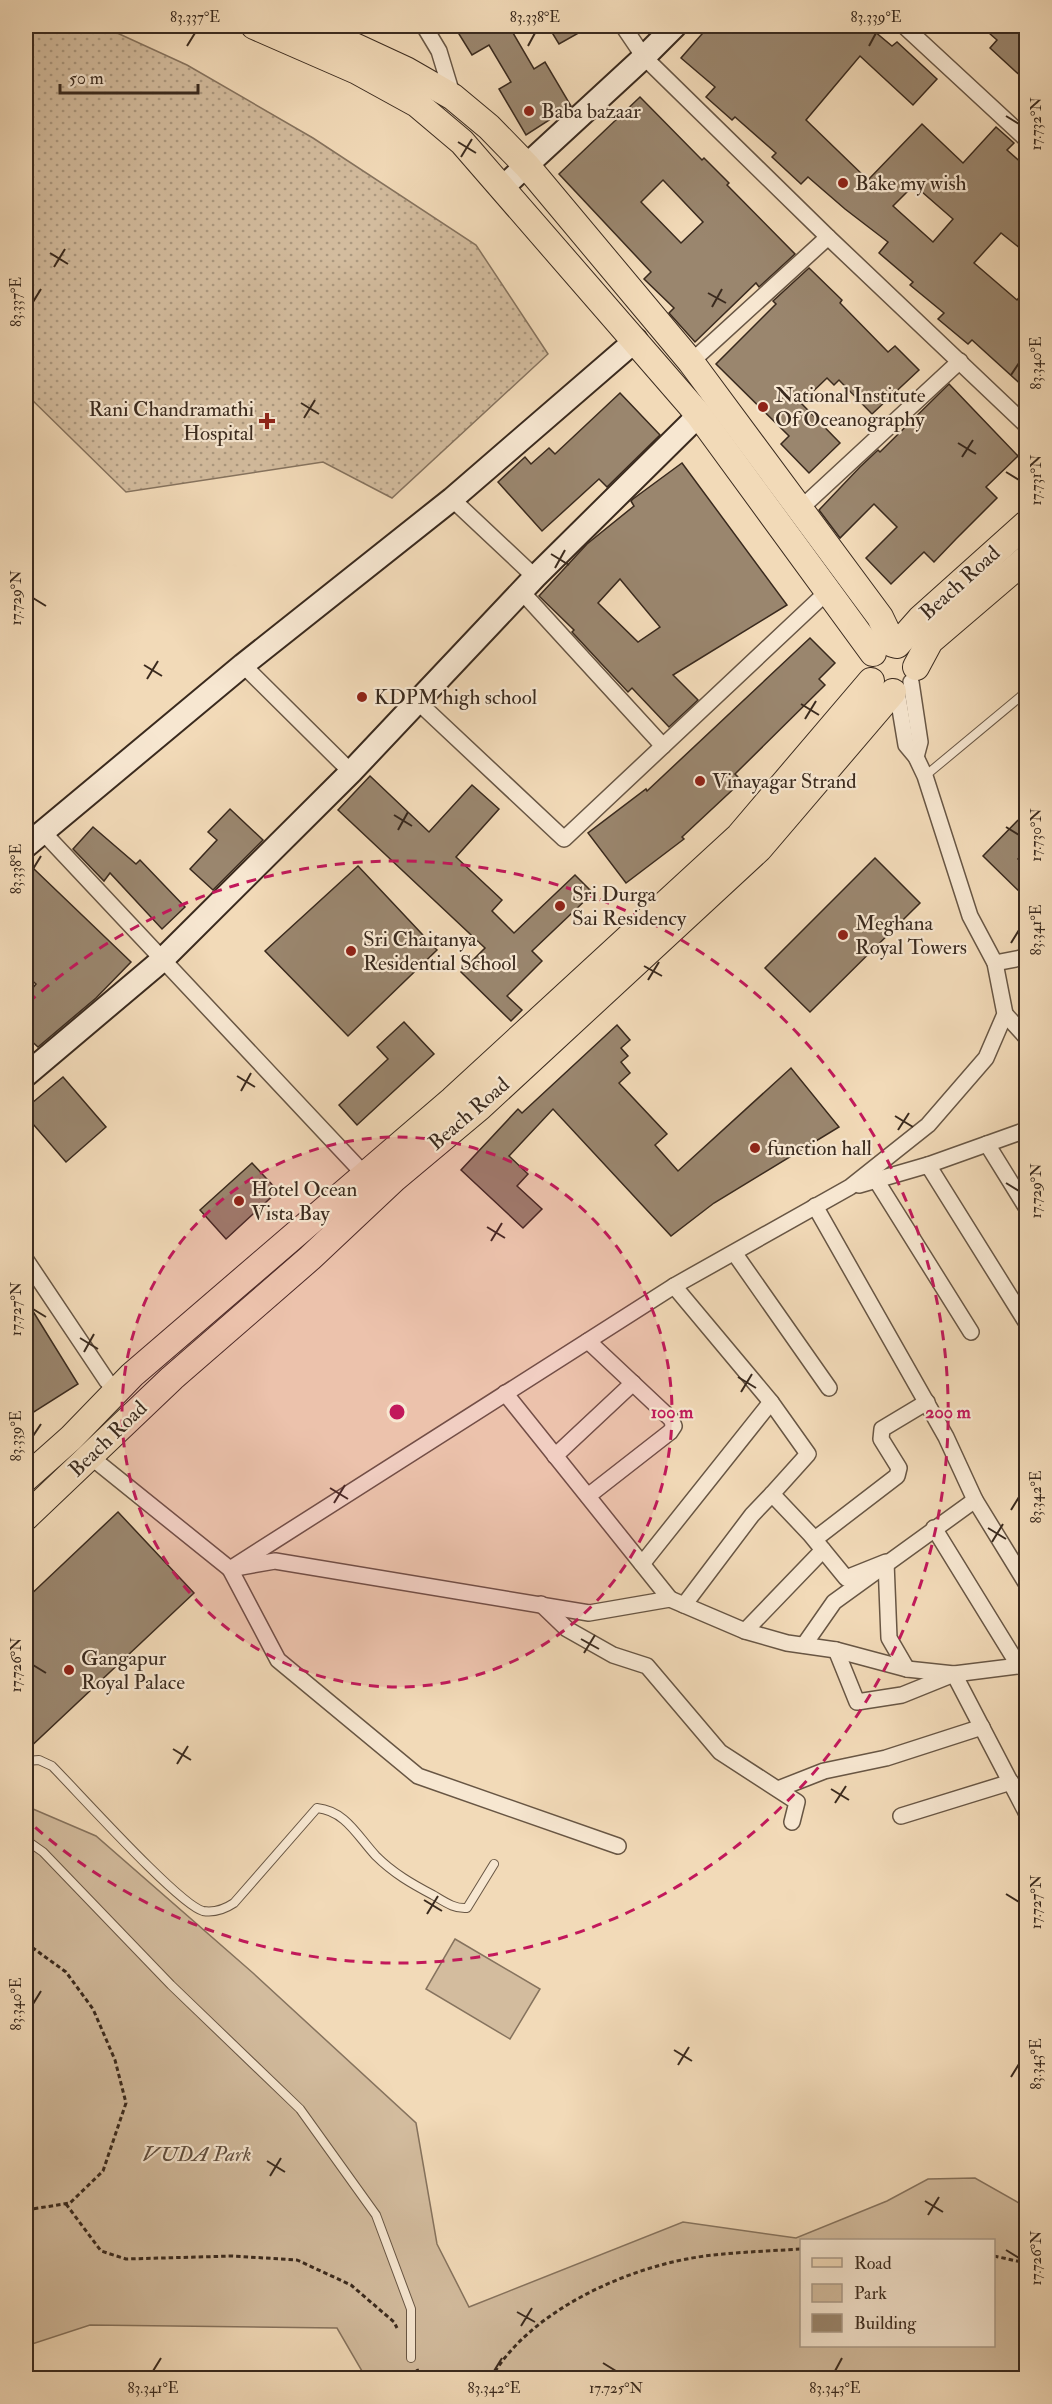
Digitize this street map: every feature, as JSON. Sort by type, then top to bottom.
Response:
[{"type":"main road","points":[[254,26],[357,71],[417,104],[462,142],[699,415],[828,591],[888,647],[913,657],[898,683],[867,666],[888,647]]},
{"type":"main road","points":[[311,26],[406,70],[453,97],[489,127],[527,166],[692,362],[880,617],[888,647]]},
{"type":"main road","name":"Beach Road","points":[[888,647],[1026,524]]},
{"type":"main road","name":"Beach Road","points":[[26,1516],[172,1378],[310,1258],[386,1186],[480,1107],[759,849],[898,683],[930,641],[1026,559]]},
{"type":"main road","name":"Beach Road","points":[[26,1478],[71,1438],[132,1375],[452,1100],[739,836],[898,683]]},
{"type":"street","points":[[424,26],[439,51],[453,97]]},
{"type":"street","points":[[623,26],[644,57],[828,237],[1026,425]]},
{"type":"street","points":[[502,188],[675,26]]},
{"type":"street","points":[[904,26],[1026,139]]},
{"type":"street","points":[[692,362],[828,237]]},
{"type":"street","points":[[365,1175],[161,961],[34,838],[243,665],[452,499],[636,340]]},
{"type":"street","points":[[800,509],[960,361]]},
{"type":"street","points":[[26,1075],[161,961],[351,772],[528,584],[699,415]]},
{"type":"street","points":[[452,499],[528,584],[663,746]]},
{"type":"street","points":[[418,702],[564,839],[828,591]]},
{"type":"street","points":[[243,665],[351,772]]},
{"type":"street","points":[[898,683],[920,742],[916,757],[925,776],[970,916],[995,963],[1005,1014],[1026,1037]]},
{"type":"street","points":[[995,963],[1026,957]]},
{"type":"street","points":[[230,1569],[674,1286],[735,1254],[850,1187],[928,1125],[986,1059],[1005,1014]]},
{"type":"street","points":[[850,1187],[928,1165],[1026,1130]]},
{"type":"street","points":[[987,1144],[1026,1207]]},
{"type":"street","points":[[928,1165],[1026,1322]]},
{"type":"street","points":[[876,1180],[971,1332]]},
{"type":"street","points":[[815,1206],[927,1402],[975,1500],[1026,1583]]},
{"type":"street","points":[[735,1254],[829,1388]]},
{"type":"street","points":[[26,1260],[107,1381]]},
{"type":"street","points":[[230,1569],[275,1561],[589,1613],[677,1602],[808,1454],[771,1402],[674,1286]]},
{"type":"street","points":[[588,1341],[671,1419],[674,1426],[670,1432],[588,1496]]},
{"type":"street","points":[[555,1456],[633,1383]]},
{"type":"street","points":[[505,1393],[642,1564],[677,1602],[745,1631],[836,1650],[907,1669],[954,1674],[1023,1666],[934,1528]]},
{"type":"street","points":[[642,1564],[771,1402]]},
{"type":"street","points":[[745,1631],[819,1545],[897,1476],[898,1468],[881,1439],[882,1430],[927,1402]]},
{"type":"street","points":[[71,1438],[91,1457],[230,1569],[278,1659],[418,1776],[618,1846]]},
{"type":"street","points":[[772,1494],[846,1578],[886,1562]]},
{"type":"street","points":[[804,1645],[834,1602],[886,1562],[975,1500]]},
{"type":"street","points":[[886,1562],[889,1638],[907,1669]]},
{"type":"street","points":[[541,1604],[567,1629],[613,1655],[647,1666],[720,1752],[797,1802],[792,1822]]},
{"type":"street","points":[[836,1650],[857,1702],[902,1695],[954,1674]]},
{"type":"street","points":[[954,1674],[1026,1812]]},
{"type":"street","points":[[778,1789],[824,1771],[886,1758],[982,1727]]},
{"type":"street","points":[[901,1816],[1011,1782]]},
{"type":"lane","points":[[925,776],[1025,695]]},
{"type":"lane","points":[[26,1761],[39,1760],[52,1766],[177,1893],[203,1911],[221,1910],[234,1903],[317,1808],[326,1809],[344,1818],[376,1856],[405,1880],[457,1908],[467,1908],[494,1864]]},
{"type":"lane","points":[[26,1840],[43,1852],[171,1985],[300,2109],[376,2215],[411,2309],[411,2358]]},
{"type":"path","points":[[26,1943],[66,1972],[93,2009],[115,2060],[126,2103],[102,2171],[70,2204],[26,2210]]},
{"type":"path","points":[[66,2204],[101,2251],[126,2259],[222,2256],[297,2260],[351,2285],[394,2322],[421,2379]]},
{"type":"path","points":[[491,2379],[503,2358],[529,2332],[568,2304],[630,2274],[703,2256],[800,2249]]},
{"type":"path","points":[[995,2256],[1026,2263]]},
{"type":"green space","name":"Rani Chandramathi Hospital","points":[[26,26],[102,26],[187,65],[313,138],[476,245],[548,354],[392,498],[323,462],[126,492],[26,394]]},
{"type":"green space","name":"VUDA Park","points":[[26,1806],[96,1836],[253,1973],[416,2123],[437,2244],[469,2307],[683,2222],[796,2238],[887,2201],[928,2179],[975,2178],[1026,2207],[1026,2378],[366,2378],[337,2328],[90,2325],[26,2346]]},
{"type":"green space","points":[[455,1939],[540,1989],[510,2039],[426,1989]]},
{"type":"building","points":[[454,26],[509,26],[534,69],[545,62],[571,106],[526,135],[499,89],[511,82],[489,45],[472,55]]},
{"type":"building","points":[[548,26],[591,26],[559,44]]},
{"type":"building","points":[[709,26],[868,26],[892,46],[897,42],[937,79],[913,105],[860,56],[806,120],[868,180],[922,124],[963,163],[996,127],[1014,143],[1007,150],[1026,167],[1026,253],[1001,233],[974,263],[1017,300],[1026,289],[1026,389],[972,340],[968,344],[938,319],[944,313],[910,285],[913,282],[879,253],[888,242],[808,177],[801,184],[772,157],[776,153],[735,117],[732,120],[706,97],[715,87],[681,58]],"holes":[[[914,185],[953,219],[933,242],[893,206]]]},
{"type":"building","points":[[981,26],[1026,26],[1026,81],[990,48],[997,40]]},
{"type":"building","points":[[640,97],[702,160],[704,158],[729,183],[727,185],[795,254],[759,287],[756,283],[695,342],[669,313],[674,308],[644,279],[651,272],[559,174]],"holes":[[[663,180],[703,222],[681,243],[641,202]]]},
{"type":"building","points":[[809,268],[842,300],[840,303],[888,352],[895,346],[919,370],[872,414],[839,380],[834,385],[827,378],[801,403],[840,443],[809,473],[781,444],[789,436],[716,364],[776,304],[773,301]]},
{"type":"building","points":[[949,384],[1018,456],[986,487],[997,498],[934,562],[924,552],[891,584],[866,558],[897,527],[874,504],[840,538],[819,510],[860,467],[878,450],[880,452]]},
{"type":"building","points":[[620,393],[660,435],[607,487],[599,479],[542,531],[498,482],[525,457],[531,464],[549,448],[555,454]]},
{"type":"building","points":[[682,463],[787,605],[673,675],[698,700],[669,727],[632,688],[628,692],[572,632],[574,630],[539,596],[587,544],[634,506],[631,501]],"holes":[[[620,579],[660,627],[638,642],[598,603]]]},
{"type":"building","points":[[810,638],[835,663],[819,679],[825,685],[735,774],[742,781],[682,837],[684,839],[626,883],[588,833],[646,789],[647,791]]},
{"type":"building","points":[[370,776],[429,832],[472,785],[499,809],[456,857],[502,900],[492,911],[514,933],[575,875],[593,893],[532,951],[542,961],[507,996],[522,1010],[511,1021],[461,972],[485,948],[338,810]]},
{"type":"building","points":[[230,809],[263,840],[213,890],[190,869],[217,840],[208,832]]},
{"type":"building","points":[[1026,812],[1026,849],[1018,859],[1026,867],[1026,898],[983,856]]},
{"type":"building","points":[[93,827],[136,864],[140,860],[185,907],[162,929],[110,873],[104,881],[73,849]]},
{"type":"building","name":"Meghana Royal Towers","points":[[875,858],[920,903],[810,1012],[765,968]]},
{"type":"building","name":"Sri Chaitanya Residential School","points":[[358,866],[437,950],[348,1036],[265,951]]},
{"type":"building","points":[[34,869],[131,962],[96,998],[38,1047],[26,1036],[26,996],[36,984],[26,975],[26,879]]},
{"type":"building","points":[[404,1022],[434,1054],[357,1125],[339,1105],[388,1059],[377,1047]]},
{"type":"building","points":[[617,1025],[630,1040],[621,1048],[628,1056],[621,1062],[630,1073],[619,1083],[667,1134],[655,1145],[678,1171],[791,1068],[839,1127],[714,1203],[671,1236],[553,1109],[509,1156],[528,1174],[517,1186],[542,1209],[523,1228],[461,1170],[518,1109],[522,1113]]},
{"type":"building","points":[[63,1077],[106,1127],[66,1162],[26,1116],[26,1108]]},
{"type":"building","name":"Hotel Ocean Vista Bay","points":[[252,1163],[278,1191],[226,1239],[200,1210]]},
{"type":"building","points":[[26,1300],[78,1384],[26,1417]]},
{"type":"building","name":"Gangapur Royal Palace","points":[[118,1512],[194,1593],[26,1751],[26,1599]]},
{"type":"place","name":"Baba bazaar","points":[[529,111]]},
{"type":"place","name":"Bake my wish","points":[[843,183]]},
{"type":"place","name":"National Institute Of Oceanography","points":[[763,407]]},
{"type":"place","name":"Rani Chandramathi Hospital","points":[[267,421]]},
{"type":"place","name":"KDPM high school","points":[[362,697]]},
{"type":"place","name":"Vinayagar Strand","points":[[700,781]]},
{"type":"place","name":"Sri Durga Sai Residency","points":[[560,906]]},
{"type":"place","name":"Meghana Royal Towers","points":[[843,935]]},
{"type":"place","name":"Sri Chaitanya Residential School","points":[[351,951]]},
{"type":"place","name":"function hall","points":[[755,1148]]},
{"type":"place","name":"Hotel Ocean Vista Bay","points":[[239,1201]]},
{"type":"place","name":"Gangapur Royal Palace","points":[[69,1670]]}]
